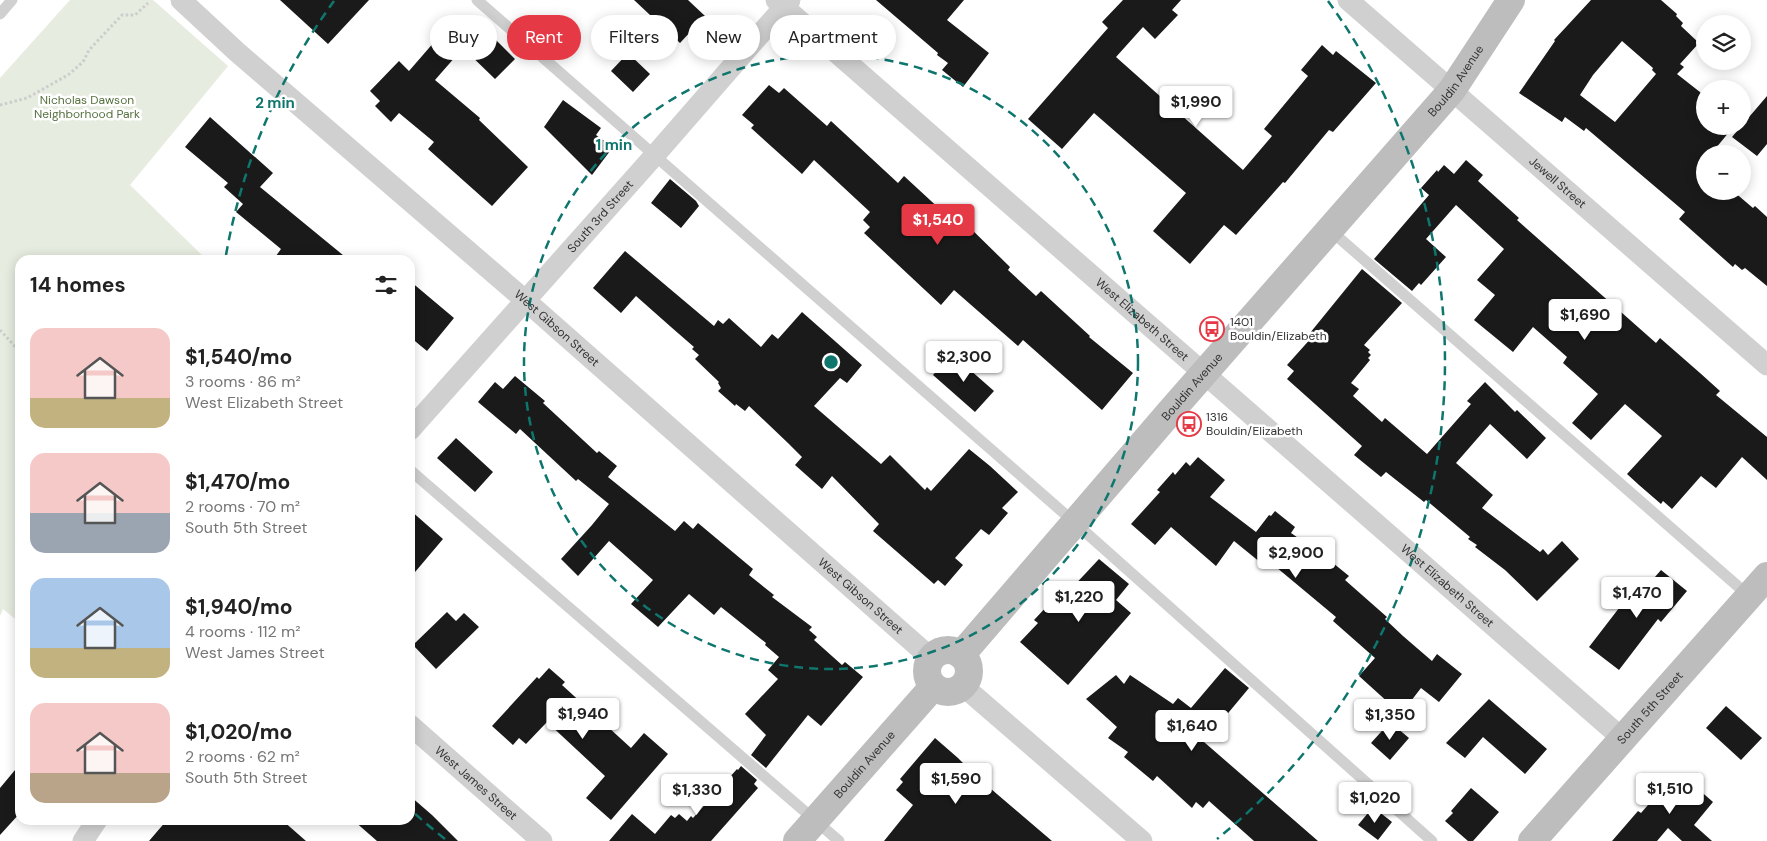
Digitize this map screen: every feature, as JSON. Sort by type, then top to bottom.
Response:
[{"type":"street","name":"West Gibson Street","points":[[181,0],[237,52],[526,301],[931,658]]},
{"type":"street","name":"Jewell Street","points":[[1348,0],[1767,365]]},
{"type":"street","name":"Bouldin Avenue","points":[[961,655],[1074,522],[1452,90],[1511,0]]},
{"type":"street","name":"South 3rd Street","points":[[415,424],[655,156],[783,2]]},
{"type":"street","name":"West Elizabeth Street","points":[[783,2],[1623,739]]},
{"type":"street","name":"South 5th Street","points":[[1532,841],[1767,576]]},
{"type":"street","points":[[943,650],[955,651],[961,655],[968,665],[969,671],[968,678],[963,686],[954,692],[947,692],[933,687],[926,668],[931,658],[943,650]]},
{"type":"street","points":[[963,686],[1142,841]]},
{"type":"street","name":"Bouldin Avenue","points":[[797,841],[933,687]]},
{"type":"street","name":"West James Street","points":[[415,730],[542,841]]},
{"type":"street","points":[[83,841],[94,825]]},
{"type":"lane","points":[[0,14],[12,0]]},
{"type":"lane","points":[[477,0],[1074,522],[1432,841]]},
{"type":"lane","points":[[1330,230],[1749,596]]},
{"type":"lane","points":[[415,474],[839,841]]},
{"type":"path","points":[[0,105],[27,98],[68,75],[83,62],[89,50],[122,15],[135,15],[148,3]]},
{"type":"path","points":[[0,330],[15,346]]},
{"type":"green space","name":"Nicholas Dawson Neighborhood Park","points":[[70,0],[153,0],[228,66],[130,185],[202,255],[15,255],[15,619],[3,609],[0,616],[0,78]]},
{"type":"building","points":[[280,0],[369,0],[328,44]]},
{"type":"building","points":[[634,0],[688,0],[704,15],[688,15],[688,34],[680,43],[678,41],[678,15],[650,15]]},
{"type":"building","points":[[876,0],[964,0],[947,20],[989,53],[963,87],[942,70],[948,63],[937,55],[938,53],[896,17],[896,15]]},
{"type":"building","points":[[1123,0],[1181,0],[1172,10],[1178,15],[1155,39],[1143,27],[1116,57],[1243,170],[1272,136],[1264,129],[1308,76],[1301,70],[1322,45],[1333,55],[1336,51],[1376,83],[1333,132],[1329,130],[1285,183],[1283,182],[1236,235],[1224,225],[1190,264],[1153,231],[1186,193],[1094,113],[1062,149],[1028,119],[1108,28],[1102,22]]},
{"type":"building","points":[[1591,0],[1661,0],[1677,14],[1676,16],[1683,23],[1681,26],[1696,40],[1696,46],[1680,64],[1684,67],[1677,74],[1696,89],[1696,135],[1727,135],[1718,145],[1696,145],[1696,200],[1744,200],[1753,208],[1755,206],[1767,217],[1767,286],[1745,268],[1742,270],[1735,264],[1733,267],[1679,219],[1685,212],[1586,128],[1584,131],[1565,117],[1562,122],[1519,93],[1555,41]],"holes":[[[1622,41],[1653,68],[1652,70],[1656,74],[1615,122],[1580,95],[1593,75]]]},
{"type":"building","points":[[497,41],[507,51],[507,60],[514,60],[495,79],[475,60],[497,60]]},
{"type":"building","points":[[430,47],[430,60],[452,60],[435,80],[480,118],[479,120],[528,167],[492,206],[428,149],[434,142],[399,113],[391,122],[375,106],[380,101],[370,91],[399,61],[409,71]]},
{"type":"building","points":[[621,60],[635,60],[650,74],[633,92],[611,71]]},
{"type":"building","points":[[769,85],[779,93],[784,88],[827,126],[831,121],[898,183],[904,176],[956,224],[961,219],[1010,267],[1008,270],[1036,296],[1041,291],[1089,337],[1133,373],[1102,410],[1023,340],[1018,346],[954,290],[941,305],[864,233],[870,227],[863,220],[870,212],[814,160],[802,174],[751,128],[754,125],[742,115]]},
{"type":"building","points":[[1767,96],[1767,144],[1757,156],[1751,151],[1751,145],[1743,145],[1732,137],[1734,135],[1751,135],[1751,115]]},
{"type":"building","points":[[563,100],[601,128],[596,135],[613,147],[592,175],[544,127]]},
{"type":"building","points":[[210,117],[273,173],[260,187],[343,255],[277,255],[281,249],[236,212],[243,204],[224,187],[228,183],[185,147]]},
{"type":"building","points":[[1466,160],[1483,175],[1478,181],[1519,218],[1517,220],[1656,343],[1660,338],[1720,391],[1716,395],[1767,437],[1767,480],[1742,457],[1716,488],[1701,476],[1672,509],[1663,501],[1661,504],[1639,485],[1627,474],[1662,436],[1625,404],[1591,440],[1572,423],[1598,394],[1563,363],[1567,357],[1533,327],[1513,352],[1474,320],[1495,295],[1477,280],[1504,249],[1456,205],[1426,239],[1446,257],[1421,285],[1419,283],[1412,291],[1374,259],[1429,195],[1421,188],[1437,170],[1438,172],[1444,165],[1454,174]]},
{"type":"building","points":[[670,179],[696,201],[699,206],[681,228],[651,203]]},
{"type":"building","points":[[625,251],[714,326],[718,320],[723,324],[729,318],[761,347],[772,334],[778,339],[802,312],[862,365],[847,383],[840,378],[814,406],[881,464],[890,455],[925,490],[927,487],[931,491],[969,449],[1018,492],[1002,508],[1008,513],[989,535],[981,529],[955,558],[963,565],[945,586],[938,580],[934,584],[873,531],[879,524],[832,476],[822,489],[795,465],[802,457],[749,406],[745,411],[736,404],[735,406],[718,391],[721,388],[719,382],[695,359],[699,355],[692,349],[694,347],[636,296],[621,313],[593,288]]},
{"type":"building","points":[[1362,269],[1402,303],[1364,345],[1370,350],[1368,352],[1371,355],[1368,358],[1370,360],[1351,383],[1359,389],[1353,396],[1382,422],[1385,418],[1427,454],[1471,404],[1467,401],[1485,382],[1515,412],[1517,410],[1546,438],[1527,459],[1490,424],[1456,463],[1493,495],[1482,508],[1540,552],[1543,549],[1548,555],[1562,541],[1579,559],[1537,601],[1505,570],[1475,547],[1477,545],[1468,539],[1470,537],[1426,500],[1424,502],[1386,472],[1381,477],[1354,455],[1362,446],[1287,379],[1294,371],[1287,365],[1313,336],[1310,333]]},
{"type":"building","points":[[415,285],[454,318],[427,351],[415,341]]},
{"type":"building","points":[[952,354],[994,391],[975,412],[933,375]]},
{"type":"building","points":[[515,376],[545,401],[543,403],[597,453],[599,451],[617,466],[608,477],[675,531],[684,521],[693,529],[698,523],[753,569],[749,575],[774,595],[772,597],[812,627],[809,630],[817,637],[814,640],[842,665],[845,662],[863,677],[821,726],[808,715],[766,768],[751,755],[766,735],[745,714],[778,679],[768,670],[779,657],[765,645],[766,643],[721,607],[714,615],[689,594],[658,627],[631,604],[653,580],[609,541],[578,576],[561,559],[609,504],[578,479],[576,481],[520,429],[516,434],[478,402],[495,382],[503,389]]},
{"type":"building","points":[[456,438],[493,472],[475,492],[437,458]]},
{"type":"building","points":[[1198,457],[1225,480],[1210,497],[1256,532],[1269,515],[1271,516],[1275,511],[1295,527],[1291,533],[1331,565],[1333,563],[1349,576],[1345,580],[1387,617],[1385,619],[1403,636],[1432,661],[1437,654],[1462,674],[1439,702],[1421,688],[1401,714],[1359,676],[1375,658],[1333,621],[1336,617],[1270,562],[1266,567],[1234,541],[1216,566],[1171,527],[1155,545],[1131,524],[1160,492],[1157,490],[1173,472],[1175,475],[1186,462],[1190,466]]},
{"type":"building","points":[[415,514],[443,539],[415,572]]},
{"type":"building","points":[[1099,559],[1129,584],[1116,600],[1131,613],[1068,685],[1020,642],[1038,623],[1034,620],[1050,603],[1054,607]]},
{"type":"building","points":[[1661,570],[1687,591],[1661,622],[1658,619],[1619,670],[1589,647],[1636,586],[1642,592]]},
{"type":"building","points":[[447,612],[456,621],[464,613],[479,627],[436,669],[415,647],[415,643]]},
{"type":"building","points":[[549,668],[565,682],[562,685],[631,748],[644,733],[668,754],[611,820],[586,798],[605,776],[547,722],[526,744],[519,738],[513,745],[492,726],[537,677],[539,679]]},
{"type":"building","points":[[1225,668],[1249,688],[1204,742],[1318,841],[1254,841],[1209,801],[1203,808],[1196,802],[1192,808],[1157,776],[1153,781],[1124,757],[1128,752],[1108,738],[1117,727],[1086,699],[1116,675],[1124,684],[1130,675],[1173,704],[1178,698],[1191,708]]},
{"type":"building","points":[[1489,699],[1547,749],[1525,774],[1483,737],[1465,758],[1446,743]]},
{"type":"building","points":[[1726,706],[1762,738],[1741,760],[1706,728]]},
{"type":"building","points":[[1390,722],[1409,738],[1390,760],[1371,743]]},
{"type":"building","points":[[935,738],[958,758],[963,765],[1052,841],[884,841],[913,805],[896,790],[903,782],[900,779]]},
{"type":"building","points":[[741,766],[757,780],[754,784],[758,788],[711,841],[609,841],[632,814],[655,834],[671,815],[675,818],[679,814],[687,821],[691,816],[693,818]]},
{"type":"building","points":[[15,770],[15,818],[0,835],[0,788]]},
{"type":"building","points":[[1681,774],[1713,802],[1694,825],[1712,841],[1682,841],[1668,828],[1657,841],[1612,841],[1638,811],[1641,813],[1668,782],[1672,785]]},
{"type":"building","points":[[1471,788],[1499,812],[1473,841],[1468,841],[1445,821]]},
{"type":"building","points":[[415,800],[458,841],[377,841],[359,825],[415,825]]},
{"type":"building","points":[[1373,807],[1392,822],[1378,840],[1358,825]]},
{"type":"building","points":[[163,825],[288,825],[306,841],[149,841]]},
{"type":"place","name":"1401 Bouldin/Elizabeth","points":[[1212,329]]},
{"type":"place","name":"1316 Bouldin/Elizabeth","points":[[1189,424]]}]
